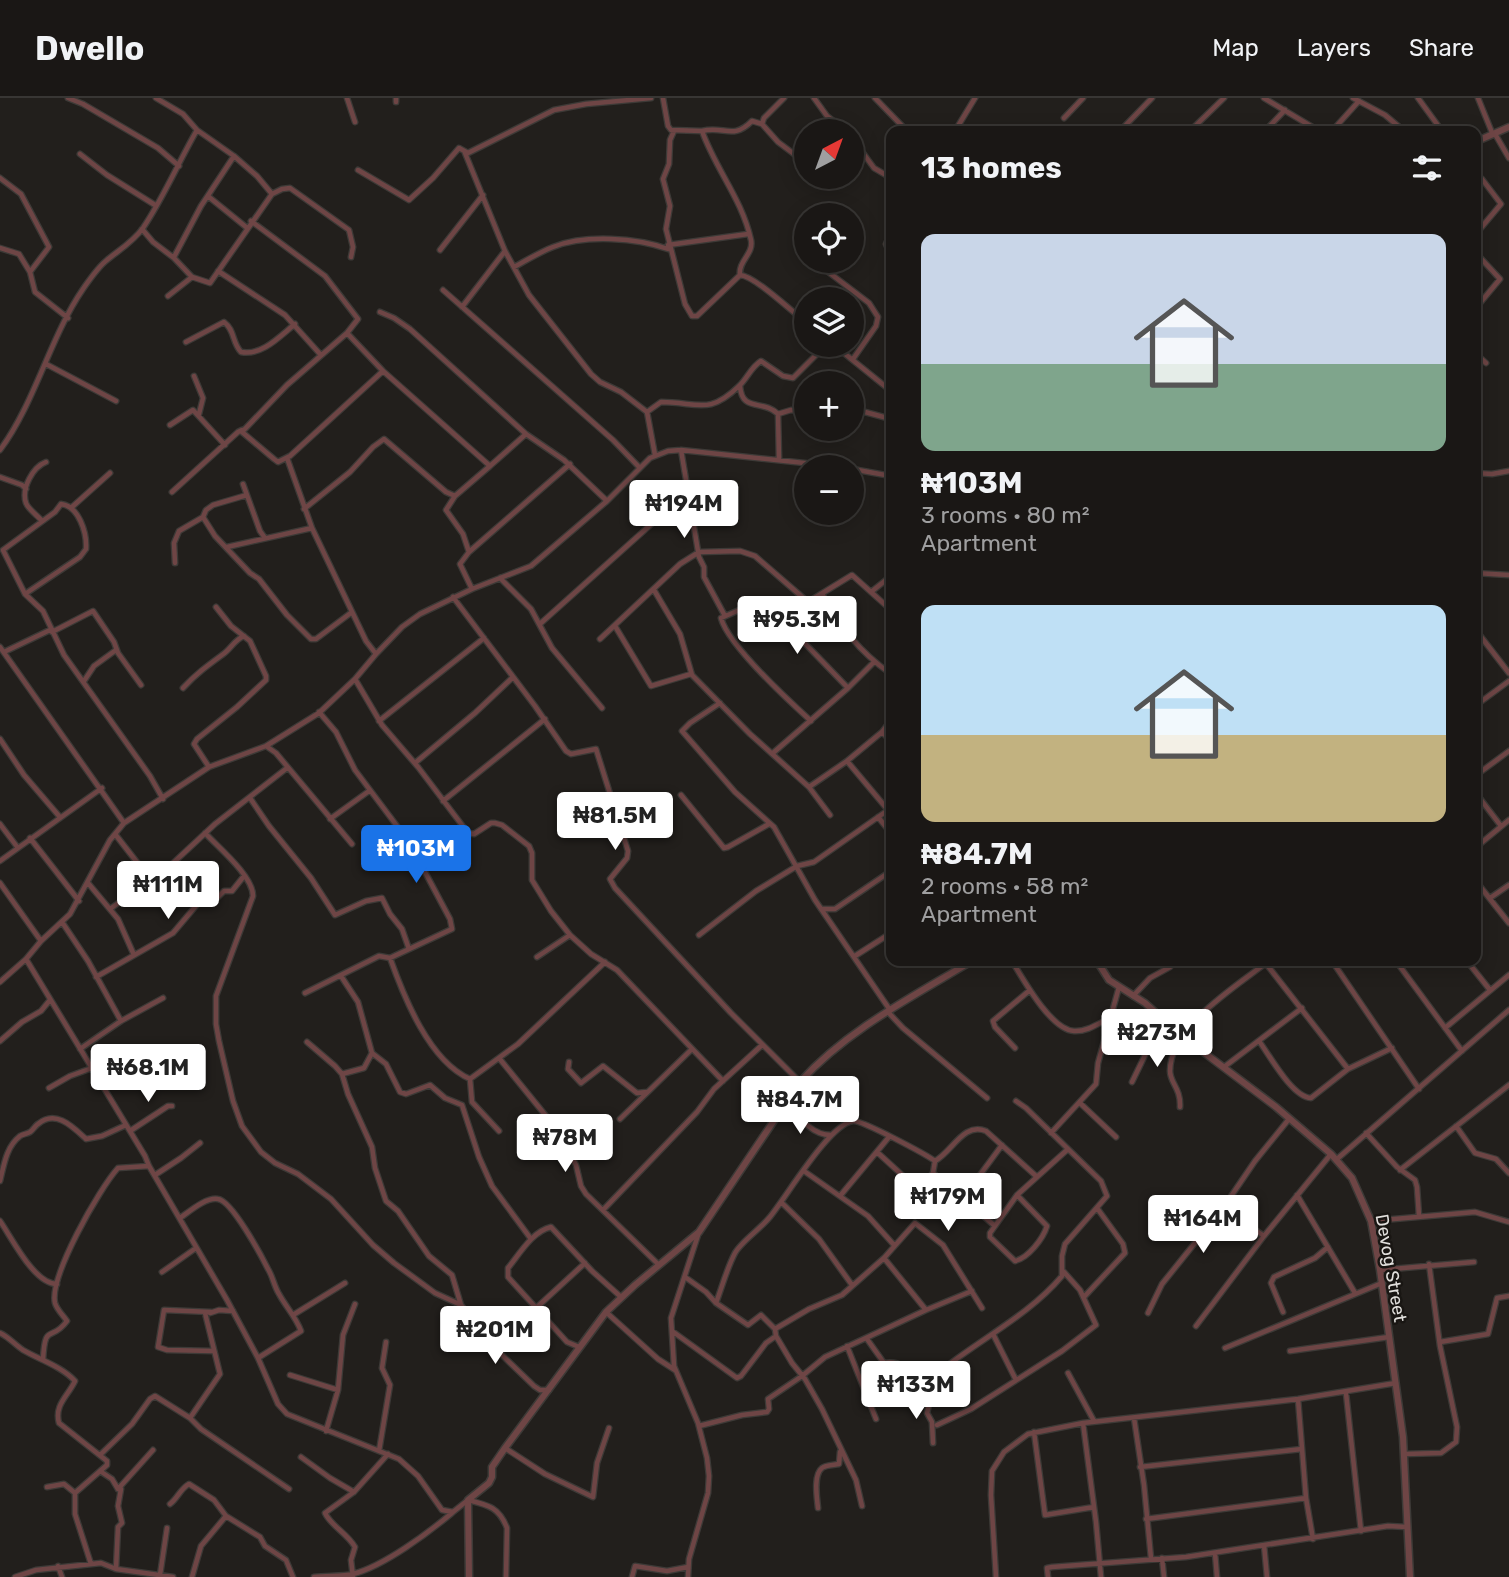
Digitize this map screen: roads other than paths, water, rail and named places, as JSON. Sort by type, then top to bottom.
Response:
[{"type":"street","points":[[68,98],[158,148],[179,166]]},
{"type":"street","points":[[156,98],[183,114],[197,130],[234,156],[257,176],[272,194]]},
{"type":"street","points":[[346,98],[355,122]]},
{"type":"street","points":[[465,153],[554,110],[607,101],[651,98]]},
{"type":"street","points":[[663,98],[668,127],[674,131],[735,132],[752,121],[762,124],[778,142],[794,154]]},
{"type":"street","points":[[762,124],[764,118],[785,98]]},
{"type":"street","points":[[814,98],[831,119]]},
{"type":"street","points":[[876,98],[902,126]]},
{"type":"street","points":[[958,126],[975,98]]},
{"type":"street","points":[[1065,118],[1083,98]]},
{"type":"street","points":[[1195,126],[1224,98]]},
{"type":"street","points":[[1264,98],[1311,126]]},
{"type":"street","points":[[1353,98],[1385,115],[1398,126]]},
{"type":"street","points":[[1418,98],[1438,126]]},
{"type":"street","points":[[1478,98],[1494,135],[1509,158]]},
{"type":"street","points":[[1126,126],[1150,99]]},
{"type":"street","points":[[1337,126],[1359,102]]},
{"type":"street","points":[[1270,126],[1285,110]]},
{"type":"street","points":[[1481,140],[1509,127]]},
{"type":"street","points":[[1,447],[83,289],[104,263],[119,253],[142,229],[174,177],[197,130]]},
{"type":"street","points":[[674,131],[670,140],[669,164],[663,179],[670,206],[666,229],[685,304],[694,317],[740,275],[740,265],[751,249],[751,241],[736,196],[721,176],[702,131]]},
{"type":"street","points":[[358,170],[409,200],[433,178],[457,149],[461,149],[506,251],[529,295],[591,374],[647,412],[655,455]]},
{"type":"street","points":[[80,153],[98,169],[155,205]]},
{"type":"street","points":[[864,154],[874,168],[886,175]]},
{"type":"street","points":[[174,258],[184,236],[234,156]]},
{"type":"street","points":[[0,178],[21,194],[48,245],[49,250],[30,272]]},
{"type":"street","points":[[1481,228],[1501,206],[1482,179]]},
{"type":"street","points":[[142,229],[192,277],[209,283],[272,194],[282,188],[290,188],[348,228],[353,247],[351,257]]},
{"type":"street","points":[[440,250],[483,194]]},
{"type":"street","points":[[209,197],[247,228]]},
{"type":"street","points":[[242,432],[320,354],[348,333],[358,319],[326,276],[251,221]]},
{"type":"street","points":[[514,267],[552,247],[587,240],[641,240],[669,247],[748,234]]},
{"type":"street","points":[[0,248],[19,254],[30,272],[34,292],[68,317]]},
{"type":"street","points":[[462,307],[506,251]]},
{"type":"street","points":[[1481,258],[1500,279],[1481,302]]},
{"type":"street","points":[[218,271],[270,304],[295,324],[320,354]]},
{"type":"street","points":[[830,273],[869,303],[878,317],[876,326],[853,359]]},
{"type":"street","points":[[740,275],[745,275],[770,291],[794,312]]},
{"type":"street","points":[[168,296],[192,277]]},
{"type":"street","points":[[443,290],[613,440],[640,468]]},
{"type":"street","points":[[380,312],[410,329],[526,434],[569,464],[607,501]]},
{"type":"street","points":[[186,342],[224,323],[232,331],[234,345],[241,352],[254,353],[295,324]]},
{"type":"street","points":[[348,333],[383,371],[490,466]]},
{"type":"street","points":[[647,412],[661,402],[710,406],[740,386],[753,367],[761,361],[783,376],[793,378],[814,357]]},
{"type":"street","points":[[850,357],[886,387]]},
{"type":"street","points":[[1481,358],[1486,363]]},
{"type":"street","points":[[46,364],[116,401]]},
{"type":"street","points":[[172,492],[242,430],[278,462],[287,458],[383,371]]},
{"type":"street","points":[[194,376],[203,398],[199,415]]},
{"type":"street","points":[[740,386],[741,395],[747,402],[767,407],[779,414]]},
{"type":"street","points":[[170,425],[190,410],[199,415],[225,444]]},
{"type":"street","points":[[779,414],[794,410]]},
{"type":"street","points":[[864,412],[886,418]]},
{"type":"street","points":[[779,414],[779,459]]},
{"type":"street","points":[[469,552],[463,534],[446,510],[455,496],[526,434]]},
{"type":"street","points":[[304,509],[384,439],[446,492],[455,496]]},
{"type":"street","points":[[681,450],[704,577],[725,616]]},
{"type":"street","points":[[0,982],[26,959],[79,901],[115,834],[124,823],[209,767],[266,746],[319,712],[355,679],[402,627],[420,614],[453,597],[534,564],[655,455],[681,450],[794,461]]},
{"type":"street","points":[[287,458],[312,528],[366,641],[376,654]]},
{"type":"street","points":[[42,521],[26,503],[26,489],[35,470],[46,462]]},
{"type":"street","points":[[472,589],[460,564],[469,552],[569,464]]},
{"type":"street","points":[[864,471],[886,475]]},
{"type":"street","points":[[1481,473],[1509,471]]},
{"type":"street","points":[[72,507],[110,473]]},
{"type":"street","points":[[0,477],[26,489]]},
{"type":"street","points":[[243,484],[265,538]]},
{"type":"street","points":[[176,563],[176,534],[203,517],[206,510],[213,505],[247,495]]},
{"type":"street","points":[[24,594],[79,557],[86,549],[86,539],[72,507],[67,504],[63,503],[61,504],[3,550],[24,594],[41,607],[64,655],[150,776],[163,799]]},
{"type":"street","points":[[541,623],[666,511],[690,504]]},
{"type":"street","points":[[203,517],[215,536],[259,579],[287,615],[311,639],[318,637],[352,612]]},
{"type":"street","points":[[226,547],[312,528]]},
{"type":"street","points":[[600,639],[680,564],[699,552],[747,553],[755,556],[805,601],[812,601],[852,575],[886,606]]},
{"type":"street","points":[[1481,573],[1509,575]]},
{"type":"street","points":[[500,578],[531,608],[552,648],[602,708]]},
{"type":"street","points":[[871,592],[886,580]]},
{"type":"street","points":[[654,590],[680,634],[691,674],[750,734],[809,787],[830,815]]},
{"type":"street","points":[[822,594],[846,633],[886,670]]},
{"type":"street","points":[[453,597],[569,754],[593,749],[598,752],[628,851],[627,858],[612,875],[612,883],[762,1045],[800,1082]]},
{"type":"street","points":[[811,721],[771,684],[751,661],[722,618],[764,601],[848,688]]},
{"type":"street","points":[[209,767],[194,744],[197,739],[266,680],[266,674],[250,641],[237,632],[216,607]]},
{"type":"street","points":[[124,823],[102,788],[2,650],[93,611],[141,685]]},
{"type":"street","points":[[615,626],[651,686],[691,674]]},
{"type":"street","points":[[237,632],[237,639]]},
{"type":"street","points":[[183,688],[199,670],[225,653],[237,639],[244,636]]},
{"type":"street","points":[[379,721],[484,638]]},
{"type":"street","points":[[1481,639],[1509,673]]},
{"type":"street","points":[[84,681],[94,666],[117,649]]},
{"type":"street","points":[[774,753],[874,662]]},
{"type":"street","points":[[415,763],[512,678]]},
{"type":"street","points":[[355,679],[379,721],[470,834],[495,823],[502,825],[528,846],[532,853],[534,884],[570,935],[585,949],[617,970],[723,1081]]},
{"type":"street","points":[[1481,702],[1509,681]]},
{"type":"street","points":[[720,703],[682,731],[735,792],[774,827],[822,909],[903,1028],[987,1098]]},
{"type":"street","points":[[305,993],[379,956],[390,958],[452,931],[453,925],[409,842],[369,791],[335,732],[319,712]]},
{"type":"street","points":[[443,801],[545,719]]},
{"type":"street","points":[[809,787],[815,786],[886,727]]},
{"type":"street","points":[[882,732],[886,736]]},
{"type":"street","points":[[0,739],[24,775],[59,816]]},
{"type":"street","points":[[266,746],[352,844]]},
{"type":"street","points":[[1481,772],[1509,751]]},
{"type":"street","points":[[846,761],[886,806]]},
{"type":"street","points":[[110,909],[190,849],[205,833],[287,768]]},
{"type":"street","points":[[0,861],[59,816],[102,788]]},
{"type":"street","points":[[330,819],[369,791]]},
{"type":"street","points":[[681,795],[723,848],[769,824]]},
{"type":"street","points":[[250,799],[311,878],[335,916],[366,901],[382,898],[390,915],[402,929],[409,948]]},
{"type":"street","points":[[1481,800],[1501,826]]},
{"type":"street","points":[[699,935],[756,891],[797,866],[814,862],[886,811]]},
{"type":"street","points":[[878,817],[886,827]]},
{"type":"street","points":[[1481,843],[1509,820]]},
{"type":"street","points":[[0,824],[18,848]]},
{"type":"street","points":[[205,833],[244,876],[253,890],[217,990],[216,1024],[233,1101],[242,1126],[261,1152],[275,1163],[298,1174],[331,1199],[373,1245],[394,1263],[435,1293],[461,1305]]},
{"type":"street","points":[[115,834],[150,879]]},
{"type":"street","points":[[30,838],[79,901]]},
{"type":"street","points":[[822,909],[835,909],[886,874]]},
{"type":"street","points":[[96,977],[173,933],[200,901],[217,898],[224,891],[232,891],[244,876]]},
{"type":"street","points":[[0,883],[41,941]]},
{"type":"street","points":[[88,883],[121,926],[134,955]]},
{"type":"street","points":[[1490,898],[1509,885]]},
{"type":"street","points":[[1481,887],[1509,923]]},
{"type":"street","points":[[62,922],[121,1021]]},
{"type":"street","points":[[537,957],[570,935]]},
{"type":"street","points":[[855,957],[886,936]]},
{"type":"street","points":[[390,958],[399,986],[423,1030],[446,1063],[470,1079]]},
{"type":"street","points":[[26,959],[127,1125],[228,1300],[279,1406],[287,1414],[399,1459],[418,1476],[442,1510],[453,1512]]},
{"type":"street","points":[[470,1079],[540,1024],[605,962]]},
{"type":"street","points":[[314,1577],[352,1576],[377,1563],[429,1532],[489,1483],[492,1467],[505,1447],[606,1312],[699,1232],[800,1082],[836,1048],[889,1011],[964,966]]},
{"type":"street","points":[[1015,966],[1052,1017],[1068,1030],[1085,1030],[1111,1018]]},
{"type":"street","name":"Devog Street","points":[[1101,966],[1106,977],[1289,1119],[1337,1159],[1352,1178],[1371,1221],[1390,1337],[1404,1454],[1410,1577]]},
{"type":"street","points":[[1180,1107],[1180,1092],[1170,1070],[1182,1036],[1203,1013],[1260,966]]},
{"type":"street","points":[[1268,966],[1348,1069]]},
{"type":"street","points":[[1335,966],[1419,1089]]},
{"type":"street","points":[[1400,966],[1462,1051]]},
{"type":"street","points":[[1471,966],[1490,990]]},
{"type":"street","points":[[1133,996],[1150,978],[1170,967]]},
{"type":"street","points":[[1445,1028],[1509,975]]},
{"type":"street","points":[[341,976],[358,1002],[372,1053],[386,1064],[401,1094],[430,1085],[445,1098],[462,1105],[480,1161],[492,1186],[531,1239]]},
{"type":"street","points":[[1051,1133],[1096,1084],[1098,1063],[1119,987]]},
{"type":"street","points":[[1015,1048],[995,1027],[993,1021],[1030,990]]},
{"type":"street","points":[[80,1049],[121,1021],[163,998]]},
{"type":"street","points":[[0,1041],[22,1021],[41,1011],[50,999]]},
{"type":"street","points":[[1224,1067],[1302,1008]]},
{"type":"street","points":[[1337,1159],[1509,1010]]},
{"type":"street","points":[[1132,1082],[1146,1051],[1167,1022]]},
{"type":"street","points":[[1259,1041],[1286,1080],[1307,1098],[1311,1098],[1348,1069],[1392,1048]]},
{"type":"street","points":[[307,1042],[342,1074],[373,1150],[375,1168],[386,1201],[398,1211],[429,1256],[452,1275],[461,1305],[503,1356],[540,1390],[550,1390]]},
{"type":"street","points":[[603,1210],[723,1081],[762,1045]]},
{"type":"street","points":[[620,1119],[692,1049]]},
{"type":"street","points":[[342,1074],[364,1068],[372,1053]]},
{"type":"street","points":[[96,1074],[129,1054]]},
{"type":"street","points":[[499,1058],[559,1132],[576,1165],[581,1186],[586,1194],[659,1265]]},
{"type":"street","points":[[569,1062],[568,1069],[581,1083],[603,1066],[637,1093],[647,1092]]},
{"type":"street","points":[[49,1088],[92,1068]]},
{"type":"street","points":[[470,1079],[472,1102],[499,1131]]},
{"type":"street","points":[[1400,1170],[1509,1085]]},
{"type":"street","points":[[787,1101],[813,1130],[831,1135]]},
{"type":"street","points":[[937,1425],[971,1409],[1062,1351],[1096,1325],[1095,1317],[1080,1290],[1064,1271],[1062,1256],[1065,1244],[1107,1196],[1104,1185],[1016,1101]]},
{"type":"street","points":[[1080,1102],[1116,1137]]},
{"type":"street","points":[[130,1131],[172,1106]]},
{"type":"street","points":[[0,1181],[3,1163],[11,1146],[39,1122],[50,1119],[65,1121],[86,1139],[102,1136],[127,1125]]},
{"type":"street","points":[[1148,1313],[1162,1284],[1289,1119]]},
{"type":"street","points":[[716,1303],[736,1250],[754,1235],[782,1203],[831,1135],[852,1121],[864,1124],[935,1161]]},
{"type":"street","points":[[1456,1126],[1475,1153],[1496,1159],[1509,1173]]},
{"type":"street","points":[[935,1161],[943,1157],[968,1130],[976,1128],[986,1131],[1002,1144],[1036,1177]]},
{"type":"street","points":[[1366,1133],[1400,1170],[1417,1183],[1419,1216]]},
{"type":"street","points":[[840,1196],[889,1137]]},
{"type":"street","points":[[155,1175],[200,1143]]},
{"type":"street","points":[[963,1198],[1002,1144]]},
{"type":"street","points":[[1017,1195],[1045,1222],[1046,1229],[1040,1240],[1023,1258],[1015,1261],[989,1233],[1017,1195],[1067,1150]]},
{"type":"street","points":[[877,1152],[913,1185],[920,1187],[933,1173],[935,1161]]},
{"type":"street","points":[[1196,1326],[1331,1154]]},
{"type":"street","points":[[43,1360],[43,1342],[46,1336],[67,1321],[55,1302],[57,1284],[79,1228],[115,1170],[120,1167],[149,1166]]},
{"type":"street","points":[[803,1171],[868,1216],[894,1245]]},
{"type":"street","points":[[933,1173],[995,1226]]},
{"type":"street","points":[[1297,1194],[1355,1293]]},
{"type":"street","points":[[180,1218],[217,1198],[227,1204],[267,1266],[279,1295],[301,1331],[257,1358]]},
{"type":"street","points":[[782,1203],[819,1239],[852,1286]]},
{"type":"street","points":[[1083,1298],[1125,1253],[1124,1244],[1097,1208]]},
{"type":"street","points":[[1223,1208],[1264,1236]]},
{"type":"street","points":[[1371,1221],[1475,1212],[1509,1222]]},
{"type":"street","points":[[0,1221],[30,1266],[49,1283],[57,1284]]},
{"type":"street","points":[[775,1329],[809,1309],[842,1295],[884,1258],[912,1224],[918,1224],[943,1245],[982,1308]]},
{"type":"street","points":[[579,1348],[567,1342],[506,1272],[531,1239],[551,1227],[621,1297]]},
{"type":"street","points":[[688,1577],[688,1567],[708,1493],[707,1458],[690,1398],[675,1370],[671,1331],[672,1309],[699,1232]]},
{"type":"street","points":[[1283,1312],[1271,1285],[1274,1277],[1315,1258],[1328,1247]]},
{"type":"street","points":[[162,1272],[196,1248]]},
{"type":"street","points":[[884,1258],[926,1310]]},
{"type":"street","points":[[1380,1270],[1474,1262]]},
{"type":"street","points":[[536,1309],[585,1263]]},
{"type":"street","points":[[1404,1454],[1441,1453],[1456,1442],[1457,1427],[1440,1342],[1429,1264]]},
{"type":"street","points":[[929,1394],[939,1382],[943,1369],[1055,1285],[1064,1271]]},
{"type":"street","points":[[685,1277],[748,1325],[761,1315],[775,1329],[776,1336],[822,1409],[856,1480],[862,1506]]},
{"type":"street","points":[[293,1315],[345,1283]]},
{"type":"street","points":[[1226,1348],[1382,1283]]},
{"type":"street","points":[[699,1426],[742,1415],[767,1412],[768,1399],[825,1357],[972,1291]]},
{"type":"street","points":[[1440,1342],[1488,1334],[1497,1298],[1509,1296]]},
{"type":"street","points":[[219,1310],[228,1300]]},
{"type":"street","points":[[326,1431],[338,1390],[342,1335],[355,1304]]},
{"type":"street","points":[[213,1351],[158,1347],[164,1310],[189,1309],[207,1313],[233,1311]]},
{"type":"street","points":[[606,1312],[658,1359],[675,1370]]},
{"type":"street","points":[[190,1418],[220,1374],[207,1313]]},
{"type":"street","points":[[671,1331],[737,1378],[748,1369],[766,1343],[776,1336]]},
{"type":"street","points":[[0,1333],[63,1370],[75,1381],[60,1404],[57,1415],[59,1423],[107,1461],[100,1471],[75,1493],[75,1514],[91,1564]]},
{"type":"street","points":[[992,1334],[1017,1380]]},
{"type":"street","points":[[1290,1350],[1390,1337]]},
{"type":"street","points":[[867,1339],[884,1363],[892,1362],[909,1368],[931,1397],[927,1413],[932,1422],[933,1443]]},
{"type":"street","points":[[379,1451],[390,1385],[382,1368],[386,1342]]},
{"type":"street","points":[[847,1346],[876,1419]]},
{"type":"street","points":[[1068,1373],[1094,1422]]},
{"type":"street","points":[[290,1375],[338,1390]]},
{"type":"street","points":[[996,1577],[992,1471],[1004,1452],[1022,1437],[1034,1432],[1083,1423],[1346,1393],[1396,1383]]},
{"type":"street","points":[[1346,1393],[1362,1531]]},
{"type":"street","points":[[100,1455],[132,1424],[152,1397],[190,1418],[201,1429],[289,1489]]},
{"type":"street","points":[[1297,1399],[1306,1498],[1313,1539]]},
{"type":"street","points":[[1134,1418],[1151,1558]]},
{"type":"street","points":[[1083,1423],[1101,1577]]},
{"type":"street","points":[[505,1447],[545,1474],[593,1497],[596,1491],[597,1463],[609,1429]]},
{"type":"street","points":[[1034,1432],[1045,1515],[1094,1507]]},
{"type":"street","points":[[1140,1466],[1302,1449]]},
{"type":"street","points":[[118,1489],[153,1450]]},
{"type":"street","points":[[818,1508],[817,1482],[820,1471],[825,1466],[839,1464],[841,1451]]},
{"type":"street","points":[[352,1576],[351,1560],[355,1547],[325,1514],[354,1492],[388,1454]]},
{"type":"street","points":[[301,1457],[354,1492]]},
{"type":"street","points":[[100,1471],[121,1489],[118,1506],[122,1523],[118,1527],[116,1569]]},
{"type":"street","points":[[47,1487],[64,1484],[75,1493]]},
{"type":"street","points":[[170,1504],[189,1484],[214,1500],[226,1516],[260,1536],[260,1541],[290,1566],[293,1577]]},
{"type":"street","points":[[1146,1519],[1306,1498]]},
{"type":"street","points":[[468,1500],[469,1577]]},
{"type":"street","points":[[468,1500],[491,1507],[504,1521],[508,1538],[506,1577]]},
{"type":"street","points":[[192,1577],[201,1546],[226,1516]]},
{"type":"street","points":[[1048,1577],[1047,1568],[1052,1567],[1214,1553],[1388,1526],[1407,1527]]},
{"type":"street","points":[[160,1575],[167,1528]]},
{"type":"street","points":[[1264,1545],[1267,1577]]},
{"type":"street","points":[[1214,1553],[1216,1577]]},
{"type":"street","points":[[1162,1558],[1164,1577]]},
{"type":"street","points":[[15,1577],[58,1566],[101,1563],[116,1569],[173,1577]]},
{"type":"street","points":[[58,1566],[62,1577]]},
{"type":"street","points":[[632,1577],[635,1566],[667,1571],[688,1567]]}]
